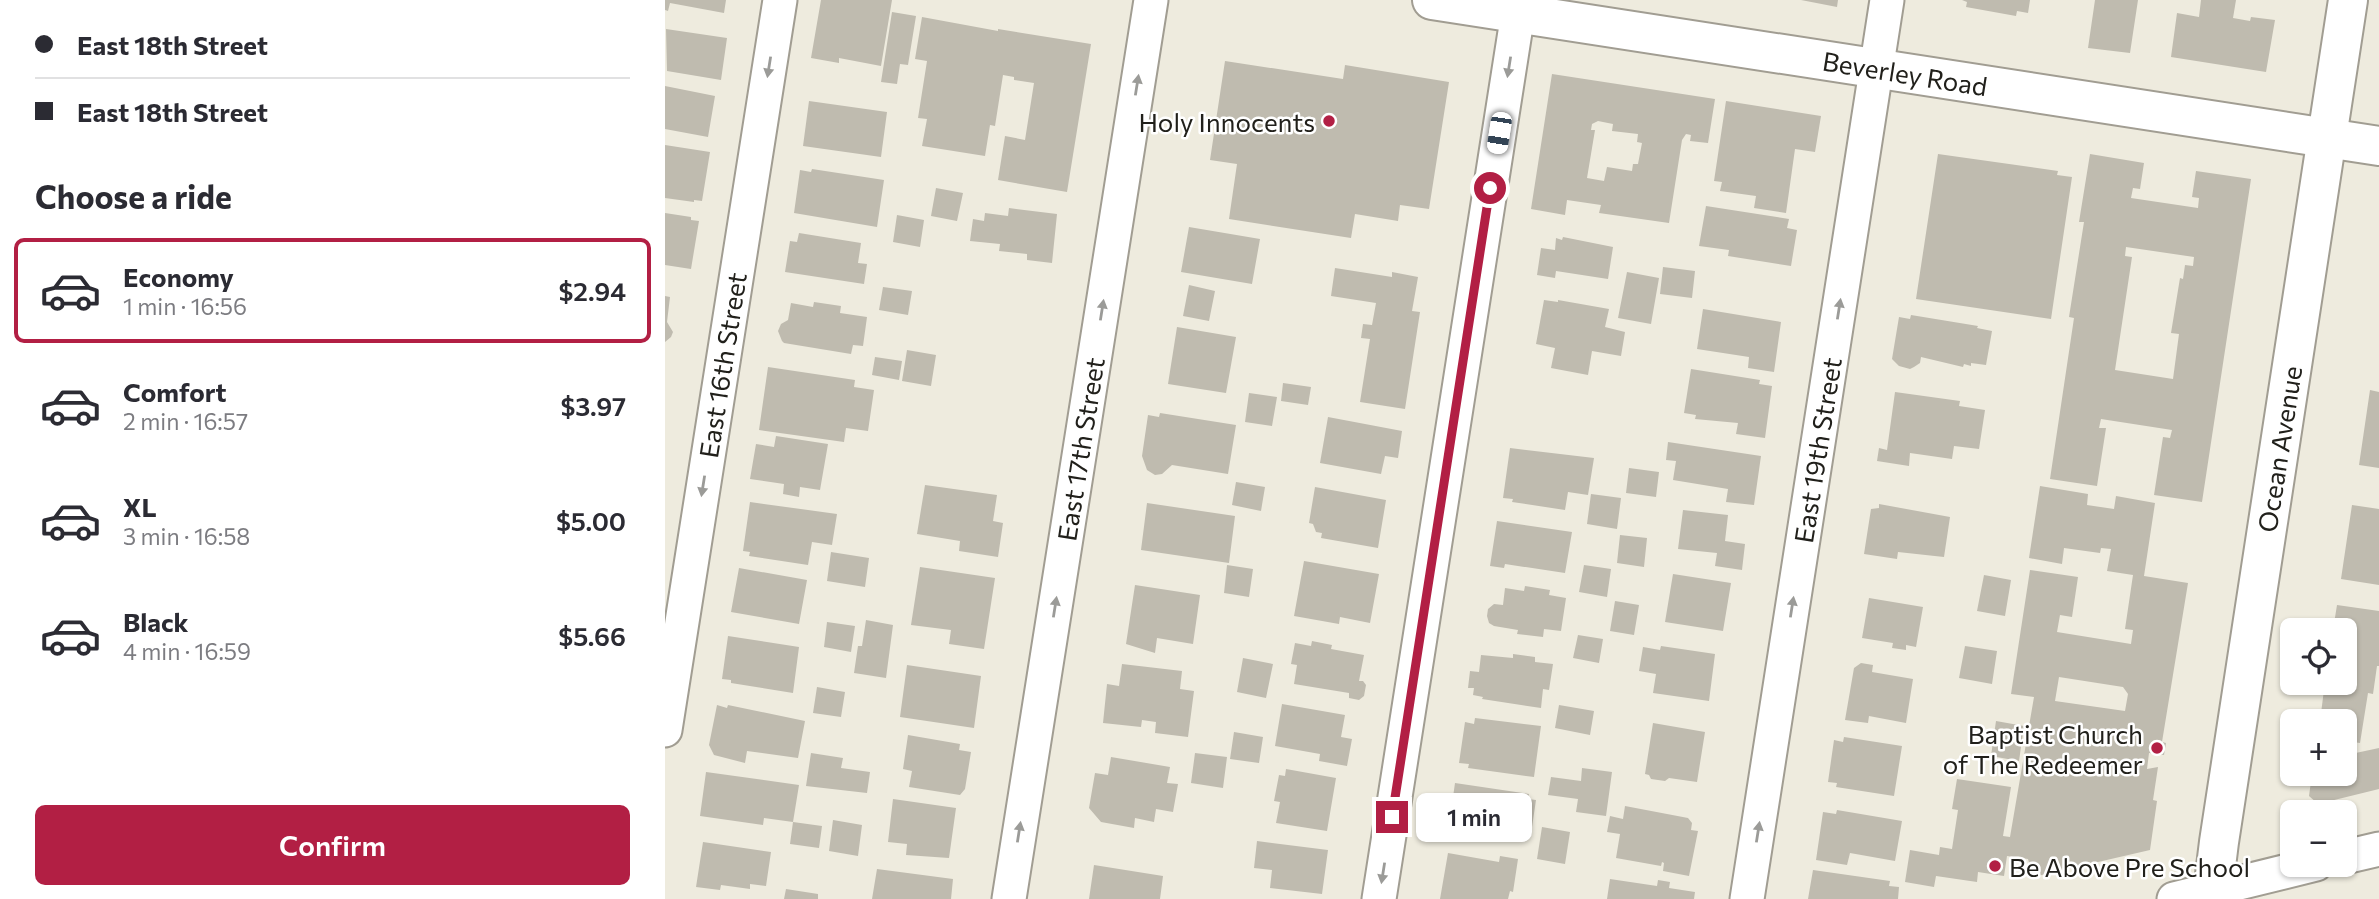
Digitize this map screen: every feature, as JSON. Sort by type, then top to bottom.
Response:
[{"type":"street","name":"East 16th Street","points":[[665,730],[780,0]]},
{"type":"street","name":"East 17th Street","points":[[1009,899],[1150,0]]},
{"type":"street","name":"Beverley Road","points":[[1432,0],[1519,7],[1876,68],[2379,146]]},
{"type":"street","name":"East 19th Street","points":[[1747,899],[1887,0]]},
{"type":"street","name":"Ocean Avenue","points":[[2213,894],[2348,0]]},
{"type":"street","points":[[1379,899],[1519,7]]},
{"type":"street","points":[[2357,854],[2379,849]]},
{"type":"street","points":[[2174,899],[2213,894],[2280,874]]},
{"type":"building","points":[[665,0],[726,0],[724,13],[670,3],[668,11],[665,10]]},
{"type":"building","points":[[821,0],[892,0],[881,66],[839,58],[839,63],[811,58]]},
{"type":"building","points":[[1801,0],[1838,0],[1837,7]]},
{"type":"building","points":[[1962,0],[2030,0],[2028,13],[2017,11],[2016,16],[1966,7],[1967,2]]},
{"type":"building","points":[[2095,0],[2138,0],[2130,53],[2088,48]]},
{"type":"building","points":[[2201,0],[2236,0],[2233,18],[2250,21],[2251,17],[2275,20],[2266,72],[2171,57],[2177,13],[2199,17]]},
{"type":"building","points":[[892,12],[916,16],[908,65],[900,64],[897,84],[881,82]]},
{"type":"building","points":[[922,17],[1091,44],[1067,192],[998,180],[1005,136],[1025,140],[1034,83],[1003,75],[995,126],[990,125],[985,156],[922,146],[927,119],[918,118],[927,61],[915,59]]},
{"type":"building","points":[[666,29],[727,38],[721,80],[667,71]]},
{"type":"building","name":"Holy Innocents","points":[[1225,61],[1343,79],[1345,65],[1449,82],[1429,209],[1400,205],[1398,221],[1355,214],[1351,238],[1229,219],[1237,164],[1210,160]]},
{"type":"building","points":[[1552,74],[1715,99],[1708,143],[1690,141],[1691,135],[1686,134],[1682,140],[1669,223],[1599,213],[1601,205],[1567,200],[1565,215],[1531,209]],"holes":[[[1598,121],[1613,124],[1612,131],[1638,134],[1637,142],[1642,143],[1638,164],[1633,164],[1632,171],[1607,167],[1604,181],[1587,178],[1595,130],[1591,130],[1592,124]]]},
{"type":"building","points":[[665,86],[715,96],[708,137],[665,129]]},
{"type":"building","points":[[809,101],[887,112],[881,157],[803,146]]},
{"type":"building","points":[[1726,101],[1821,116],[1815,152],[1795,149],[1786,213],[1754,208],[1756,196],[1720,191],[1722,182],[1714,181]]},
{"type":"building","points":[[665,145],[710,152],[702,201],[665,198]]},
{"type":"building","points":[[1938,154],[2058,171],[2057,175],[2072,177],[2051,319],[1916,299]]},
{"type":"building","points":[[2090,154],[2144,163],[2140,189],[2133,188],[2131,198],[2198,208],[2199,198],[2192,197],[2196,171],[2251,179],[2202,502],[2154,495],[2163,437],[2170,438],[2172,430],[2101,419],[2099,428],[2106,428],[2097,486],[2050,479],[2074,318],[2069,317],[2084,222],[2079,222]],"holes":[[[2126,247],[2194,257],[2193,266],[2185,265],[2183,279],[2180,278],[2171,333],[2179,334],[2173,379],[2115,370],[2132,257],[2125,256]]]},
{"type":"building","points":[[812,169],[884,180],[877,227],[794,213],[800,170],[811,172]]},
{"type":"building","points":[[936,188],[963,193],[957,221],[931,216]]},
{"type":"building","points":[[1706,206],[1789,219],[1787,228],[1797,230],[1791,266],[1728,256],[1729,250],[1699,246]]},
{"type":"building","points":[[1009,208],[1057,214],[1052,263],[1027,260],[1027,254],[999,251],[1000,244],[970,241],[973,219],[984,221],[985,213],[1008,216]]},
{"type":"building","points":[[665,213],[699,221],[691,269],[665,265]]},
{"type":"building","points":[[897,215],[924,220],[920,247],[893,242]]},
{"type":"building","points":[[1189,227],[1260,239],[1252,284],[1181,272]]},
{"type":"building","points":[[799,233],[861,243],[858,263],[867,264],[864,284],[785,272],[790,241],[797,242]]},
{"type":"building","points":[[1563,237],[1613,247],[1608,279],[1556,271],[1555,278],[1537,275],[1541,248],[1555,250],[1556,238],[1562,240]]},
{"type":"building","points":[[1663,267],[1695,271],[1692,298],[1660,294]]},
{"type":"building","points":[[1335,268],[1392,277],[1392,272],[1418,277],[1412,311],[1420,312],[1405,409],[1360,402],[1370,339],[1361,338],[1363,324],[1372,325],[1376,303],[1331,296]]},
{"type":"building","points":[[1627,272],[1659,278],[1651,324],[1618,318]]},
{"type":"building","points":[[1189,285],[1215,291],[1209,321],[1183,316]]},
{"type":"building","points":[[883,287],[912,291],[908,315],[879,310]]},
{"type":"building","points":[[665,296],[670,297],[667,322],[673,332],[665,342]]},
{"type":"building","points":[[1544,300],[1609,309],[1605,327],[1625,332],[1621,356],[1592,351],[1588,375],[1551,368],[1555,348],[1536,344]]},
{"type":"building","points":[[814,302],[841,306],[840,313],[867,317],[863,346],[853,345],[851,354],[784,343],[778,331],[781,324],[788,320],[791,303],[813,307]]},
{"type":"building","points":[[1703,309],[1781,322],[1774,372],[1748,368],[1749,357],[1697,349]]},
{"type":"building","points":[[1911,315],[1978,326],[1977,328],[1992,331],[1986,365],[1971,363],[1971,366],[1964,364],[1963,367],[1921,357],[1920,363],[1910,369],[1899,366],[1892,359],[1899,317],[1910,319]]},
{"type":"building","points":[[1177,327],[1236,337],[1226,393],[1168,384]]},
{"type":"building","points":[[907,350],[936,355],[931,386],[902,381]]},
{"type":"building","points":[[875,357],[902,361],[899,380],[872,375]]},
{"type":"building","points":[[768,367],[855,380],[854,387],[874,390],[868,431],[846,428],[844,442],[759,430]]},
{"type":"building","points":[[1691,369],[1760,380],[1759,384],[1772,386],[1765,438],[1736,434],[1738,423],[1695,419],[1696,415],[1684,413]]},
{"type":"building","points":[[1283,383],[1311,387],[1308,405],[1281,401]]},
{"type":"building","points":[[2370,390],[2379,392],[2379,468],[2359,465]]},
{"type":"building","points":[[1895,392],[1960,401],[1959,406],[1985,410],[1979,449],[1954,446],[1952,459],[1910,453],[1909,466],[1877,461],[1879,448],[1887,450]]},
{"type":"building","points":[[1249,393],[1277,397],[1272,426],[1245,422]]},
{"type":"building","points":[[1160,413],[1236,425],[1228,474],[1172,465],[1162,474],[1155,475],[1147,470],[1142,456],[1148,415],[1159,417]]},
{"type":"building","points":[[1328,417],[1402,431],[1398,458],[1385,456],[1381,474],[1320,463]]},
{"type":"building","points":[[776,436],[828,444],[820,490],[800,487],[799,497],[783,494],[784,484],[750,479],[756,444],[774,447]]},
{"type":"building","points":[[1668,442],[1761,456],[1754,505],[1726,502],[1728,489],[1673,480],[1676,461],[1666,460]]},
{"type":"building","points":[[1510,448],[1594,458],[1588,495],[1568,492],[1565,510],[1512,502],[1513,499],[1503,498]]},
{"type":"building","points":[[1629,468],[1659,472],[1656,497],[1626,493]]},
{"type":"building","points":[[1236,482],[1265,487],[1261,511],[1232,505]]},
{"type":"building","points":[[925,485],[997,495],[993,521],[1003,523],[998,557],[959,551],[960,541],[917,534]]},
{"type":"building","points":[[2040,486],[2088,494],[2087,505],[2114,509],[2116,496],[2155,503],[2144,576],[2188,583],[2162,742],[2166,743],[2164,755],[2149,753],[2147,769],[2158,767],[2153,800],[2157,801],[2150,850],[2033,877],[2028,859],[2007,856],[2004,876],[1978,872],[1977,882],[1936,876],[1934,887],[1905,882],[1910,850],[1939,855],[1940,847],[1952,849],[1958,810],[1952,809],[1957,779],[2011,787],[2003,836],[2010,837],[2034,697],[2011,694],[2030,570],[2078,577],[2072,617],[2060,615],[2057,632],[2131,644],[2133,630],[2125,629],[2133,575],[2107,571],[2111,549],[2101,548],[2100,553],[2064,548],[2062,564],[2029,558]],"holes":[[[2059,677],[2123,687],[2128,694],[2125,711],[2055,701]]]},
{"type":"building","points":[[1315,487],[1386,500],[1378,548],[1321,538],[1322,533],[1316,532],[1313,524],[1309,523]]},
{"type":"building","points":[[1591,494],[1621,498],[1617,529],[1587,524]]},
{"type":"building","points":[[750,502],[837,514],[832,545],[812,542],[808,565],[749,556],[750,552],[743,551]]},
{"type":"building","points":[[1147,503],[1235,516],[1229,563],[1141,550]]},
{"type":"building","points":[[1879,504],[1950,517],[1944,557],[1898,552],[1897,559],[1864,554],[1871,509],[1879,508]]},
{"type":"building","points":[[2352,505],[2379,509],[2379,585],[2341,579]]},
{"type":"building","points":[[1683,510],[1728,515],[1725,541],[1745,544],[1742,570],[1715,566],[1717,553],[1678,549]]},
{"type":"building","points":[[1497,521],[1572,532],[1565,573],[1505,564],[1504,568],[1490,566]]},
{"type":"building","points":[[1620,535],[1647,538],[1644,567],[1617,563]]},
{"type":"building","points":[[831,552],[869,558],[865,587],[827,581]]},
{"type":"building","points":[[1304,561],[1379,574],[1370,623],[1340,617],[1339,624],[1294,616]]},
{"type":"building","points":[[1227,565],[1253,569],[1249,597],[1224,593]]},
{"type":"building","points":[[1584,565],[1611,569],[1607,597],[1579,592]]},
{"type":"building","points":[[920,567],[995,578],[984,649],[949,644],[951,630],[911,625]]},
{"type":"building","points":[[739,568],[807,580],[799,624],[731,612]]},
{"type":"building","points":[[1673,574],[1731,583],[1723,631],[1665,622]]},
{"type":"building","points":[[1984,575],[2011,580],[2005,616],[1977,611]]},
{"type":"building","points":[[1135,585],[1200,595],[1193,644],[1157,638],[1155,653],[1126,644]]},
{"type":"building","points":[[1525,586],[1550,590],[1549,595],[1566,598],[1561,631],[1544,629],[1543,637],[1517,634],[1518,630],[1489,623],[1488,609],[1494,604],[1503,605],[1505,588],[1524,591]]},
{"type":"building","points":[[1869,598],[1923,607],[1916,647],[1906,645],[1906,650],[1892,648],[1893,643],[1862,638]]},
{"type":"building","points":[[1615,601],[1639,605],[1634,635],[1610,631]]},
{"type":"building","points":[[2337,605],[2379,611],[2379,666],[2373,694],[2368,693],[2360,743],[2357,743],[2357,709],[2322,709],[2323,695],[2357,695],[2357,618],[2335,618]]},
{"type":"building","points":[[866,620],[893,625],[886,678],[854,673]]},
{"type":"building","points":[[827,622],[855,626],[851,652],[824,647]]},
{"type":"building","points":[[1578,635],[1603,639],[1599,663],[1573,658]]},
{"type":"building","points":[[728,636],[799,647],[793,693],[731,683],[731,680],[722,679]]},
{"type":"building","points":[[1312,641],[1332,645],[1331,649],[1364,655],[1359,681],[1366,685],[1364,696],[1359,700],[1349,698],[1349,693],[1294,684],[1297,665],[1291,664],[1295,643],[1311,646]]},
{"type":"building","points":[[1661,646],[1715,654],[1709,701],[1653,693],[1656,674],[1639,671],[1643,647],[1660,650]]},
{"type":"building","points":[[1965,646],[1997,651],[1992,684],[1959,678]]},
{"type":"building","points":[[1513,654],[1535,657],[1535,662],[1553,664],[1549,690],[1543,689],[1541,708],[1482,699],[1483,697],[1473,695],[1474,688],[1468,688],[1470,671],[1479,672],[1481,655],[1513,658]]},
{"type":"building","points":[[1243,658],[1273,664],[1266,698],[1237,692]]},
{"type":"building","points":[[1861,663],[1873,665],[1872,672],[1913,679],[1906,723],[1869,716],[1868,723],[1845,720],[1854,668]]},
{"type":"building","points":[[1122,664],[1182,671],[1180,689],[1194,691],[1188,737],[1155,733],[1156,722],[1142,720],[1141,727],[1103,723],[1107,684],[1119,686]]},
{"type":"building","points":[[907,665],[981,676],[974,728],[900,717]]},
{"type":"building","points":[[817,687],[845,692],[841,717],[813,713]]},
{"type":"building","points":[[1282,704],[1345,715],[1341,737],[1352,739],[1347,766],[1319,761],[1320,754],[1275,746]]},
{"type":"building","points":[[717,705],[805,721],[798,758],[747,751],[745,763],[714,755],[709,745]]},
{"type":"building","points":[[1559,705],[1594,711],[1590,735],[1555,728]]},
{"type":"building","points":[[1475,718],[1541,726],[1534,777],[1468,768],[1469,764],[1459,763],[1465,722],[1474,724]]},
{"type":"building","points":[[1996,721],[2024,726],[2019,761],[1991,756]]},
{"type":"building","points":[[1653,723],[1705,732],[1697,782],[1669,778],[1665,781],[1651,779],[1645,774]]},
{"type":"building","points":[[1234,732],[1263,737],[1259,763],[1230,759]]},
{"type":"building","points":[[908,735],[960,744],[959,750],[971,752],[965,789],[960,795],[909,787],[912,771],[903,769]]},
{"type":"building","points":[[1844,737],[1902,746],[1894,796],[1836,787],[1837,783],[1828,782],[1834,740],[1843,742]]},
{"type":"building","points":[[2379,748],[2379,789],[2334,800],[2314,800],[2309,796],[2310,786],[2357,786],[2357,753]]},
{"type":"building","points":[[811,753],[843,758],[841,768],[870,772],[867,793],[806,786]]},
{"type":"building","points":[[1195,753],[1227,757],[1223,788],[1191,783]]},
{"type":"building","points":[[1111,757],[1170,767],[1167,783],[1178,784],[1173,812],[1156,809],[1154,822],[1135,818],[1134,828],[1101,822],[1089,808],[1095,773],[1108,775]]},
{"type":"building","points":[[1582,768],[1612,772],[1606,816],[1576,812],[1578,799],[1548,795],[1551,777],[1581,781]]},
{"type":"building","points":[[1286,769],[1336,778],[1327,831],[1276,823],[1280,802],[1274,801],[1279,775],[1285,776]]},
{"type":"building","points":[[706,772],[799,785],[793,822],[764,818],[763,825],[700,816]]},
{"type":"building","points":[[1455,783],[1529,794],[1528,799],[1536,800],[1532,827],[1524,826],[1523,834],[1515,833],[1514,838],[1448,832]]},
{"type":"building","points":[[893,799],[956,808],[949,858],[906,855],[907,844],[888,842]]},
{"type":"building","points":[[1625,806],[1688,818],[1692,823],[1691,830],[1698,831],[1689,876],[1663,871],[1662,862],[1661,866],[1616,858],[1620,834],[1607,832],[1610,816],[1623,819]]},
{"type":"building","points":[[1837,810],[1902,821],[1895,861],[1850,853],[1847,865],[1816,860],[1823,812],[1836,814]]},
{"type":"building","points":[[833,820],[862,825],[858,856],[829,851]]},
{"type":"building","points":[[793,822],[822,826],[819,848],[790,844]]},
{"type":"building","points":[[1542,827],[1570,832],[1565,864],[1537,859]]},
{"type":"building","points":[[1257,841],[1328,850],[1322,894],[1270,888],[1272,870],[1254,868]]},
{"type":"building","points":[[703,842],[771,852],[766,886],[750,884],[750,889],[721,885],[720,890],[696,887]]},
{"type":"building","points":[[1448,853],[1499,862],[1500,856],[1518,859],[1513,892],[1510,891],[1508,899],[1440,899]]},
{"type":"building","points":[[1094,865],[1163,876],[1160,899],[1089,899]]},
{"type":"building","points":[[877,869],[953,879],[951,899],[872,899]]},
{"type":"building","points":[[1813,870],[1890,881],[1889,886],[1899,887],[1898,899],[1808,899]]},
{"type":"building","points":[[1610,879],[1657,886],[1658,880],[1670,882],[1669,888],[1695,892],[1694,899],[1607,899]]},
{"type":"building","points":[[786,889],[818,894],[818,899],[784,899]]},
{"type":"place","name":"Holy Innocents","points":[[1329,121]]},
{"type":"place","name":"Baptist Church of The Redeemer","points":[[2157,748]]},
{"type":"place","name":"Be Above Pre School","points":[[1995,866]]},
{"type":"route","points":[[1392,817],[1490,188]]}]
